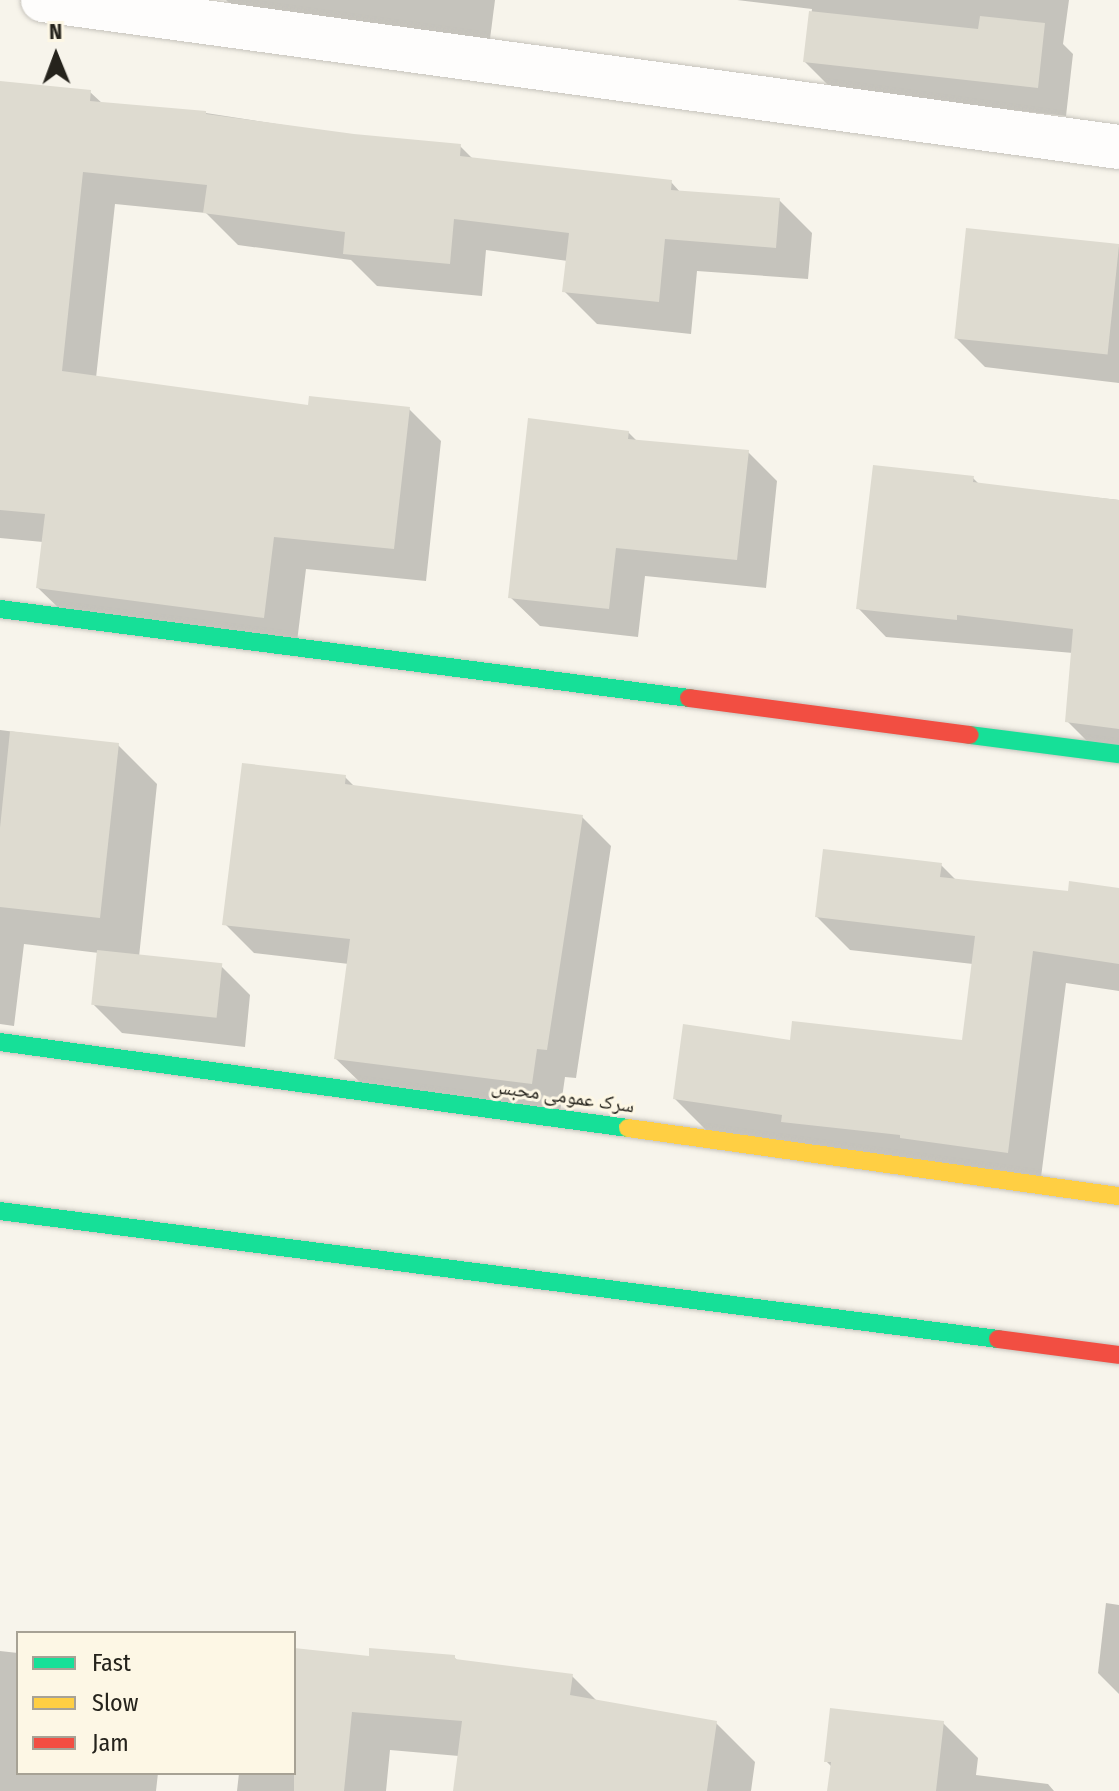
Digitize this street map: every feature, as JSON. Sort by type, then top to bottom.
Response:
[{"type":"street","points":[[43,0],[1119,147]]},
{"type":"street","points":[[0,609],[1119,754]]},
{"type":"street","name":"سرک عمومی محبس","points":[[0,1042],[1119,1196]]},
{"type":"street","points":[[0,1211],[1119,1355]]},
{"type":"building","points":[[809,11],[978,29],[980,16],[1045,23],[1038,88],[803,62]]},
{"type":"building","points":[[0,81],[91,90],[90,101],[206,111],[206,114],[354,134],[461,144],[460,156],[672,180],[671,190],[780,198],[776,248],[665,239],[659,302],[562,292],[569,233],[454,219],[450,264],[343,254],[345,232],[203,213],[207,185],[83,172],[62,371],[308,405],[309,396],[410,407],[394,549],[274,537],[264,618],[36,588],[45,514],[0,510]]},
{"type":"building","points":[[966,228],[1119,244],[1108,354],[954,338]]},
{"type":"building","points":[[528,418],[629,431],[628,439],[749,450],[737,560],[616,548],[609,609],[508,598]]},
{"type":"building","points":[[873,465],[974,476],[973,482],[1119,500],[1119,729],[1065,722],[1073,629],[957,615],[957,620],[856,609]]},
{"type":"building","points":[[10,731],[119,743],[100,918],[0,907],[0,828]]},
{"type":"building","points":[[242,763],[346,775],[345,784],[583,815],[547,1050],[537,1049],[532,1084],[334,1059],[350,939],[222,925]]},
{"type":"building","points":[[823,849],[942,863],[940,877],[1068,891],[1069,881],[1119,888],[1119,964],[1033,951],[1008,1153],[900,1138],[900,1135],[781,1122],[782,1115],[673,1099],[683,1024],[790,1040],[792,1021],[962,1040],[975,936],[815,917]]},
{"type":"building","points":[[97,950],[222,963],[217,1018],[91,1005]]},
{"type":"building","points":[[296,1648],[369,1656],[369,1648],[455,1655],[455,1659],[573,1674],[570,1695],[717,1721],[707,1791],[453,1791],[462,1721],[352,1712],[344,1791],[294,1791]]},
{"type":"building","points":[[830,1708],[944,1721],[936,1791],[827,1791],[831,1762],[824,1762]]},
{"type":"traffic: fast","points":[[0,609],[689,698]]},
{"type":"traffic: fast","points":[[970,735],[1119,754]]},
{"type":"traffic: fast","points":[[0,1042],[628,1128]]},
{"type":"traffic: fast","points":[[0,1211],[998,1339]]},
{"type":"traffic: slow","points":[[628,1128],[1119,1196]]},
{"type":"traffic: jam","points":[[689,698],[970,735]]},
{"type":"traffic: jam","points":[[998,1339],[1119,1355]]}]
